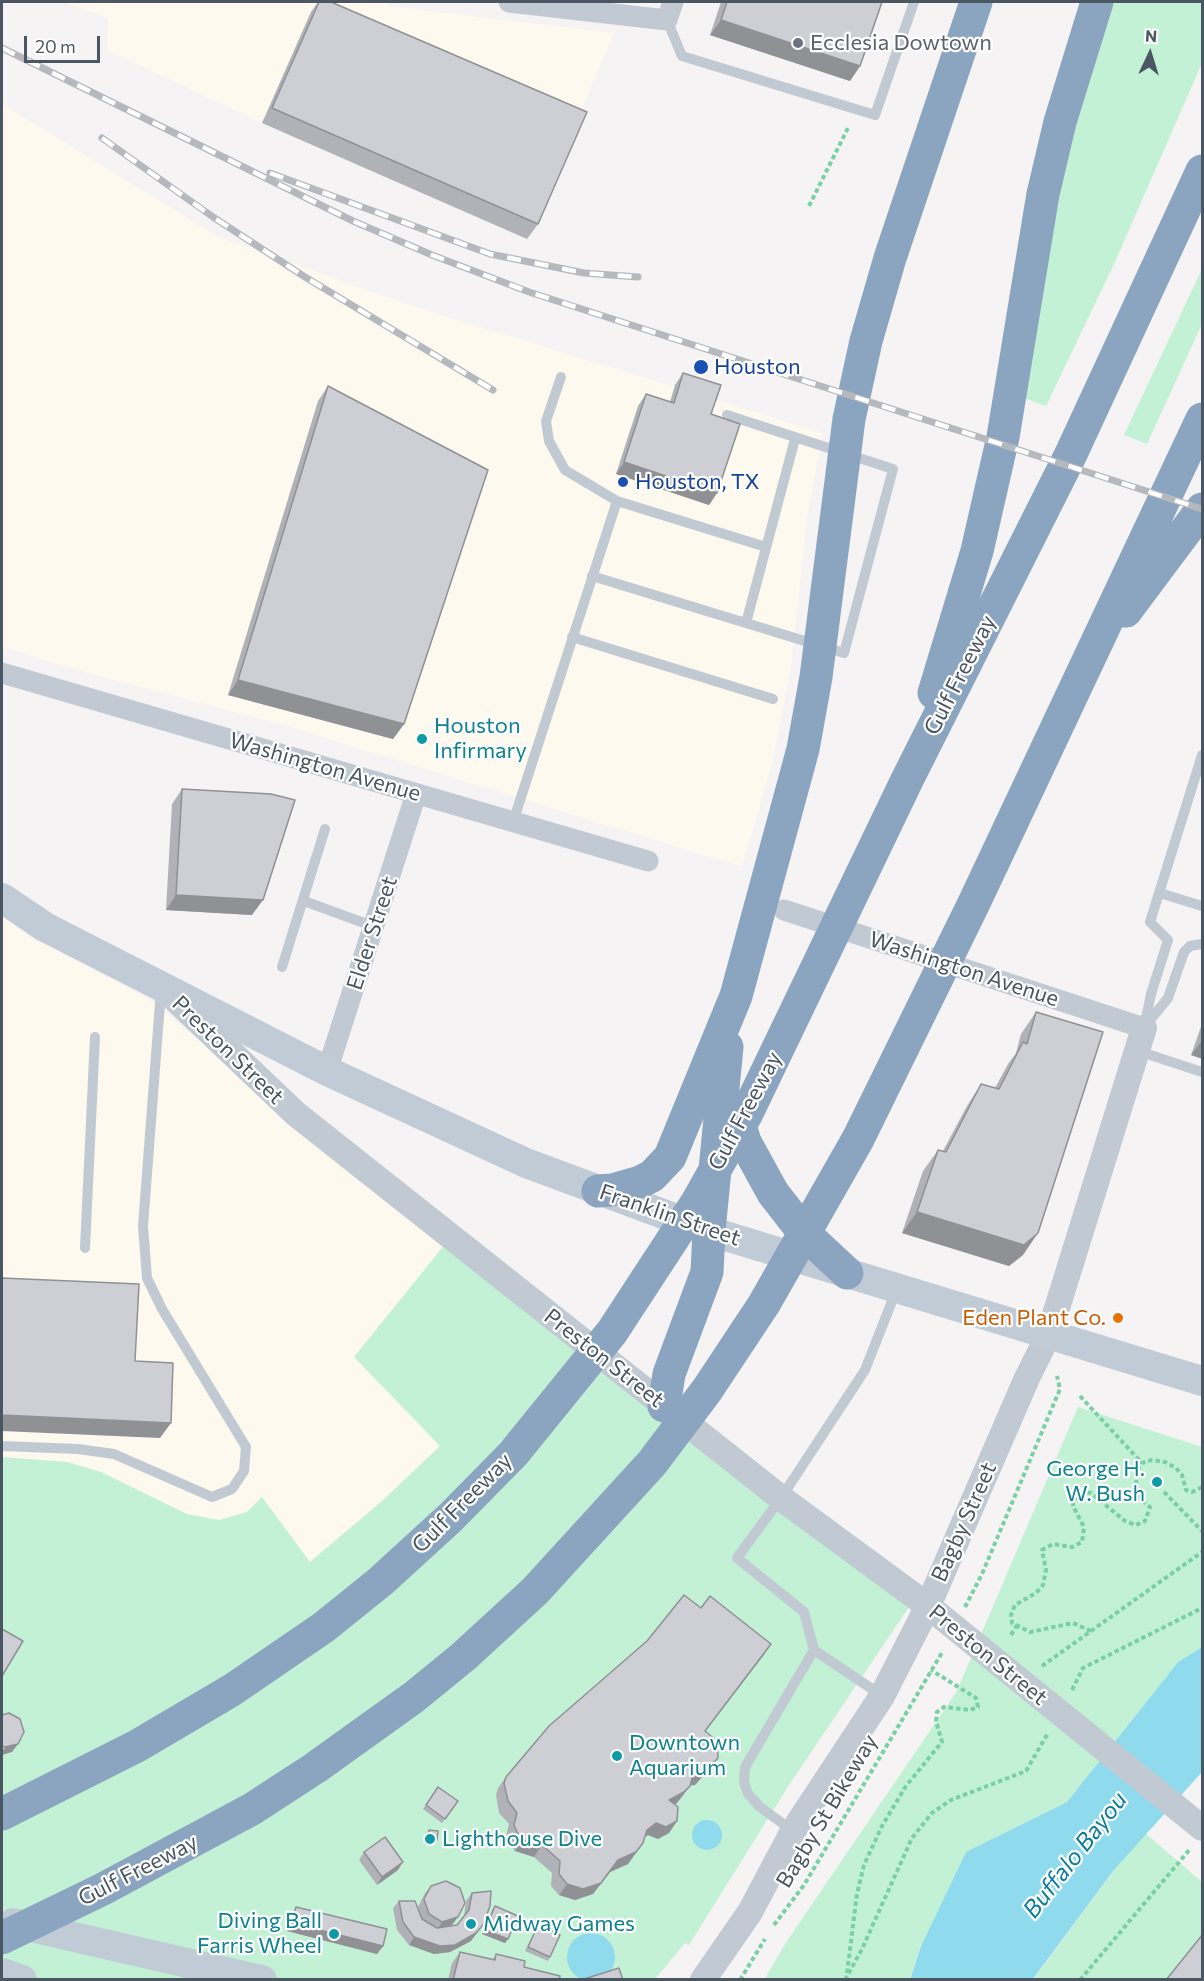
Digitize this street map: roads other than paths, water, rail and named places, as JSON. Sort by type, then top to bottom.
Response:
[{"type":"highway","points":[[664,1406],[669,1374],[707,1272],[709,1230],[728,1044],[736,996],[786,815],[808,718],[849,419],[866,341],[891,258],[976,2]]},
{"type":"highway","points":[[907,780],[977,551],[1003,436],[1043,194],[1060,122],[1098,2]]},
{"type":"highway","name":"Gulf Freeway","points":[[2,1814],[146,1741],[232,1690],[324,1627],[381,1581],[451,1517],[513,1454],[612,1332],[697,1202],[746,1115],[907,780],[1070,456],[1203,171]]},
{"type":"highway","name":"Gulf Freeway","points":[[2,1938],[103,1889],[252,1809],[315,1768],[414,1697],[462,1658],[535,1591],[652,1462],[707,1390],[764,1304],[858,1139],[974,903],[1080,673],[1203,419]]},
{"type":"highway","points":[[1080,673],[1203,509]]},
{"type":"highway","points":[[598,1191],[612,1190],[640,1182],[652,1176],[670,1157],[736,996]]},
{"type":"highway","points":[[728,1044],[732,1096],[745,1142],[772,1193],[805,1234],[847,1273]]},
{"type":"main road","name":"Preston Street","points":[[2,898],[45,927],[162,987]]},
{"type":"main road","name":"Franklin Street","points":[[162,987],[455,1133],[598,1191],[709,1230],[1203,1381]]},
{"type":"main road","points":[[2,1920],[262,1980]]},
{"type":"main road","points":[[2,1973],[22,1980]]},
{"type":"street","points":[[509,2],[670,11]]},
{"type":"street","name":"Washington Avenue","points":[[2,673],[648,861]]},
{"type":"street","name":"Elder Street","points":[[327,1071],[416,794]]},
{"type":"street","name":"Washington Avenue","points":[[784,910],[1141,1039]]},
{"type":"street","name":"Preston Street","points":[[162,987],[296,1114],[781,1498],[928,1606],[1020,1681],[1199,1836]]},
{"type":"street","name":"Bagby Street","points":[[703,1980],[750,1912],[793,1831],[882,1696],[928,1606],[1027,1378],[1049,1334],[1141,1039]]},
{"type":"lane","points":[[670,11],[682,56],[875,115],[914,2]]},
{"type":"lane","points":[[561,377],[546,422],[549,441],[565,470],[616,501],[766,547]]},
{"type":"lane","points":[[592,576],[844,653],[893,469],[727,415]]},
{"type":"lane","points":[[746,623],[795,439]]},
{"type":"lane","points":[[513,822],[616,501]]},
{"type":"lane","points":[[572,637],[773,699]]},
{"type":"lane","points":[[1141,1039],[1151,994],[1168,940],[1150,922],[1203,755]]},
{"type":"lane","points":[[282,967],[325,830]]},
{"type":"lane","points":[[1160,892],[1203,906]]},
{"type":"lane","points":[[304,901],[375,927]]},
{"type":"lane","points":[[1141,1039],[1168,998],[1184,952],[1190,946],[1203,944]]},
{"type":"lane","points":[[2,1446],[78,1449],[114,1454],[212,1497],[232,1489],[244,1471],[246,1447],[179,1339],[147,1278],[147,1252],[143,1226],[162,987]]},
{"type":"lane","points":[[85,1248],[95,1037]]},
{"type":"lane","points":[[1141,1039],[1203,1072]]},
{"type":"lane","points":[[882,1696],[814,1650],[804,1612],[737,1558],[781,1498],[865,1370],[898,1288]]},
{"type":"lane","points":[[793,1831],[760,1807],[748,1794],[744,1782],[745,1767],[814,1650]]},
{"type":"water","name":"Buffalo Bayou","points":[[1202,1647],[1202,1772],[1113,1871],[1033,1979],[910,1980],[921,1946],[966,1852],[1067,1802],[1178,1662]]},
{"type":"water","points":[[707,1820],[713,1821],[721,1829],[721,1841],[713,1849],[707,1850],[701,1849],[693,1841],[692,1835],[693,1829],[701,1821]]},
{"type":"water","points":[[591,1933],[608,1940],[615,1957],[608,1974],[591,1981],[574,1974],[567,1957],[574,1940]]},
{"type":"railway","points":[[2,48],[353,221],[432,255],[529,292],[1202,509]]},
{"type":"railway","points":[[102,138],[213,217],[305,277],[493,390]]},
{"type":"railway","points":[[270,173],[490,254],[584,273],[638,277]]},
{"type":"place","name":"Ecclesia Dowtown","points":[[798,43]]},
{"type":"place","name":"Houston","points":[[701,367]]},
{"type":"place","name":"Houston, TX","points":[[623,482]]},
{"type":"place","name":"Houston Infirmary","points":[[422,739]]},
{"type":"place","name":"Eden Plant Co.","points":[[1118,1318]]},
{"type":"place","name":"George H. W. Bush","points":[[1157,1482]]},
{"type":"place","name":"Downtown Aquarium","points":[[617,1756]]},
{"type":"place","name":"Lighthouse Dive","points":[[430,1839]]},
{"type":"place","name":"Midway Games","points":[[471,1924]]},
{"type":"place","name":"Diving Ball Farris Wheel","points":[[334,1934]]}]
